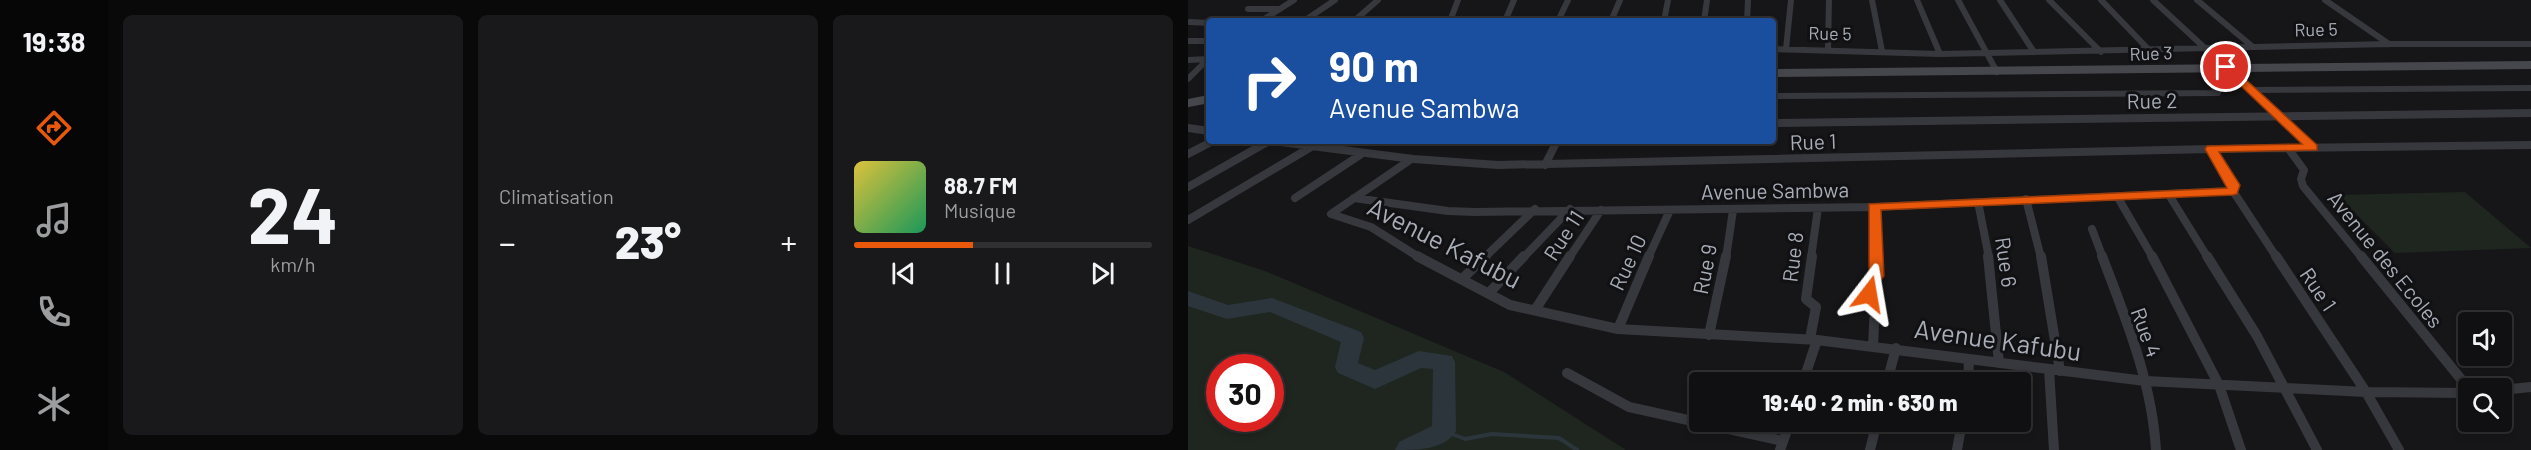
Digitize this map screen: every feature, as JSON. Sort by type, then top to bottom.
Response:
[{"type":"street","points":[[1266,18],[1294,0]]},
{"type":"street","points":[[1308,18],[1335,0]]},
{"type":"street","points":[[1357,18],[1378,0]]},
{"type":"street","points":[[1451,18],[1458,0]]},
{"type":"street","points":[[1506,18],[1514,0]]},
{"type":"street","points":[[1559,18],[1568,0]]},
{"type":"street","points":[[1612,18],[1620,0]]},
{"type":"street","points":[[1665,18],[1668,0]]},
{"type":"street","points":[[1704,18],[1707,0]]},
{"type":"street","points":[[1747,18],[1748,0]]},
{"type":"street","points":[[1786,49],[1791,0]]},
{"type":"street","points":[[1828,49],[1829,0]]},
{"type":"street","points":[[1872,0],[1882,51]]},
{"type":"street","points":[[1917,0],[1940,54]]},
{"type":"street","points":[[1959,0],[1997,72]]},
{"type":"street","points":[[2000,0],[2034,52]]},
{"type":"street","points":[[2049,0],[2101,52]]},
{"type":"street","points":[[2101,0],[2150,51]]},
{"type":"street","points":[[2153,0],[2313,148]]},
{"type":"street","points":[[2197,0],[2253,47]]},
{"type":"street","points":[[2325,0],[2389,44]]},
{"type":"street","points":[[1248,9],[1280,9]]},
{"type":"street","points":[[1190,22],[1206,23]]},
{"type":"street","points":[[1188,41],[1206,41]]},
{"type":"street","name":"Rue 5","points":[[1776,49],[1940,54],[2389,44],[2531,44]]},
{"type":"street","points":[[1188,60],[1206,59]]},
{"type":"street","points":[[1188,79],[1191,72],[1206,61]]},
{"type":"street","name":"Rue 3","points":[[1776,73],[2531,65]]},
{"type":"street","points":[[1776,96],[2218,93],[2212,84],[2249,87],[2531,88]]},
{"type":"street","points":[[1188,103],[1206,100]]},
{"type":"street","name":"Rue 2","points":[[1776,123],[2531,113]]},
{"type":"street","points":[[1188,128],[1206,131]]},
{"type":"street","points":[[1188,154],[1207,144]]},
{"type":"street","points":[[1188,186],[1265,144]]},
{"type":"street","name":"Rue 1","points":[[1295,144],[1450,164],[1545,165],[2211,149],[2531,145]]},
{"type":"street","points":[[1545,165],[1556,144]]},
{"type":"street","points":[[1188,220],[1311,146]]},
{"type":"street","name":"Avenue des Ecoles","points":[[2288,148],[2304,170],[2301,179],[2303,186],[2461,378]]},
{"type":"street","name":"Rue 1","points":[[2211,149],[2234,185],[2233,191],[2366,392],[2399,450]]},
{"type":"street","points":[[1295,198],[1360,154]]},
{"type":"street","points":[[1354,198],[1410,160]]},
{"type":"street","name":"Avenue Sambwa","points":[[1354,198],[1448,211],[1733,210],[1874,207],[2233,191]]},
{"type":"street","points":[[2169,195],[2257,336],[2317,450]]},
{"type":"street","points":[[2117,196],[2170,288],[2219,385],[2241,450]]},
{"type":"street","name":"Avenue Kafubu","points":[[1354,198],[1331,214],[1371,227],[1399,247],[1463,278],[1510,305],[1618,329],[1813,339],[2145,381],[2366,392],[2458,393]]},
{"type":"street","points":[[2026,199],[2040,250],[2061,371]]},
{"type":"street","name":"Rue 6","points":[[1978,202],[1989,260],[1999,363]]},
{"type":"street","points":[[1873,346],[1875,305],[1869,294],[1869,284],[1876,276],[1874,207]]},
{"type":"street","name":"Rue 8","points":[[1805,372],[1813,339],[1816,307],[1806,299],[1818,208]]},
{"type":"street","points":[[1463,278],[1535,209]]},
{"type":"street","points":[[1490,293],[1570,209]]},
{"type":"street","name":"Rue 11","points":[[1535,310],[1601,210]]},
{"type":"street","name":"Rue 10","points":[[1618,329],[1630,295],[1670,210]]},
{"type":"street","name":"Rue 9","points":[[1708,335],[1725,263],[1733,210]]},
{"type":"street","name":"Rue 4","points":[[2092,229],[2145,381],[2156,438],[2156,450]]},
{"type":"street","points":[[1890,372],[1896,348]]},
{"type":"street","points":[[1968,372],[1969,360]]},
{"type":"street","points":[[2049,369],[2054,450]]},
{"type":"street","points":[[1567,373],[1629,407],[1781,446]]},
{"type":"street","points":[[2512,389],[2531,387]]},
{"type":"street","points":[[1870,450],[1874,432]]},
{"type":"street","points":[[1957,450],[1960,432]]},
{"type":"shaded area","points":[[2465,192],[2531,248],[2395,253],[2337,195]]},
{"type":"shaded area","points":[[1188,246],[1265,271],[1504,372],[1626,450],[1188,450]]},
{"type":"waterway","points":[[1188,298],[1227,312],[1272,305],[1353,338],[1346,367],[1375,380],[1419,359],[1444,362],[1444,431],[1408,450]]},
{"type":"waterway","points":[[1444,431],[1465,439],[1492,434],[1559,438],[1577,450]]},
{"type":"route","points":[[1869,294],[1869,284],[1876,276],[1874,207],[2233,191],[2234,185],[2211,149],[2313,148],[2226,67]]}]
